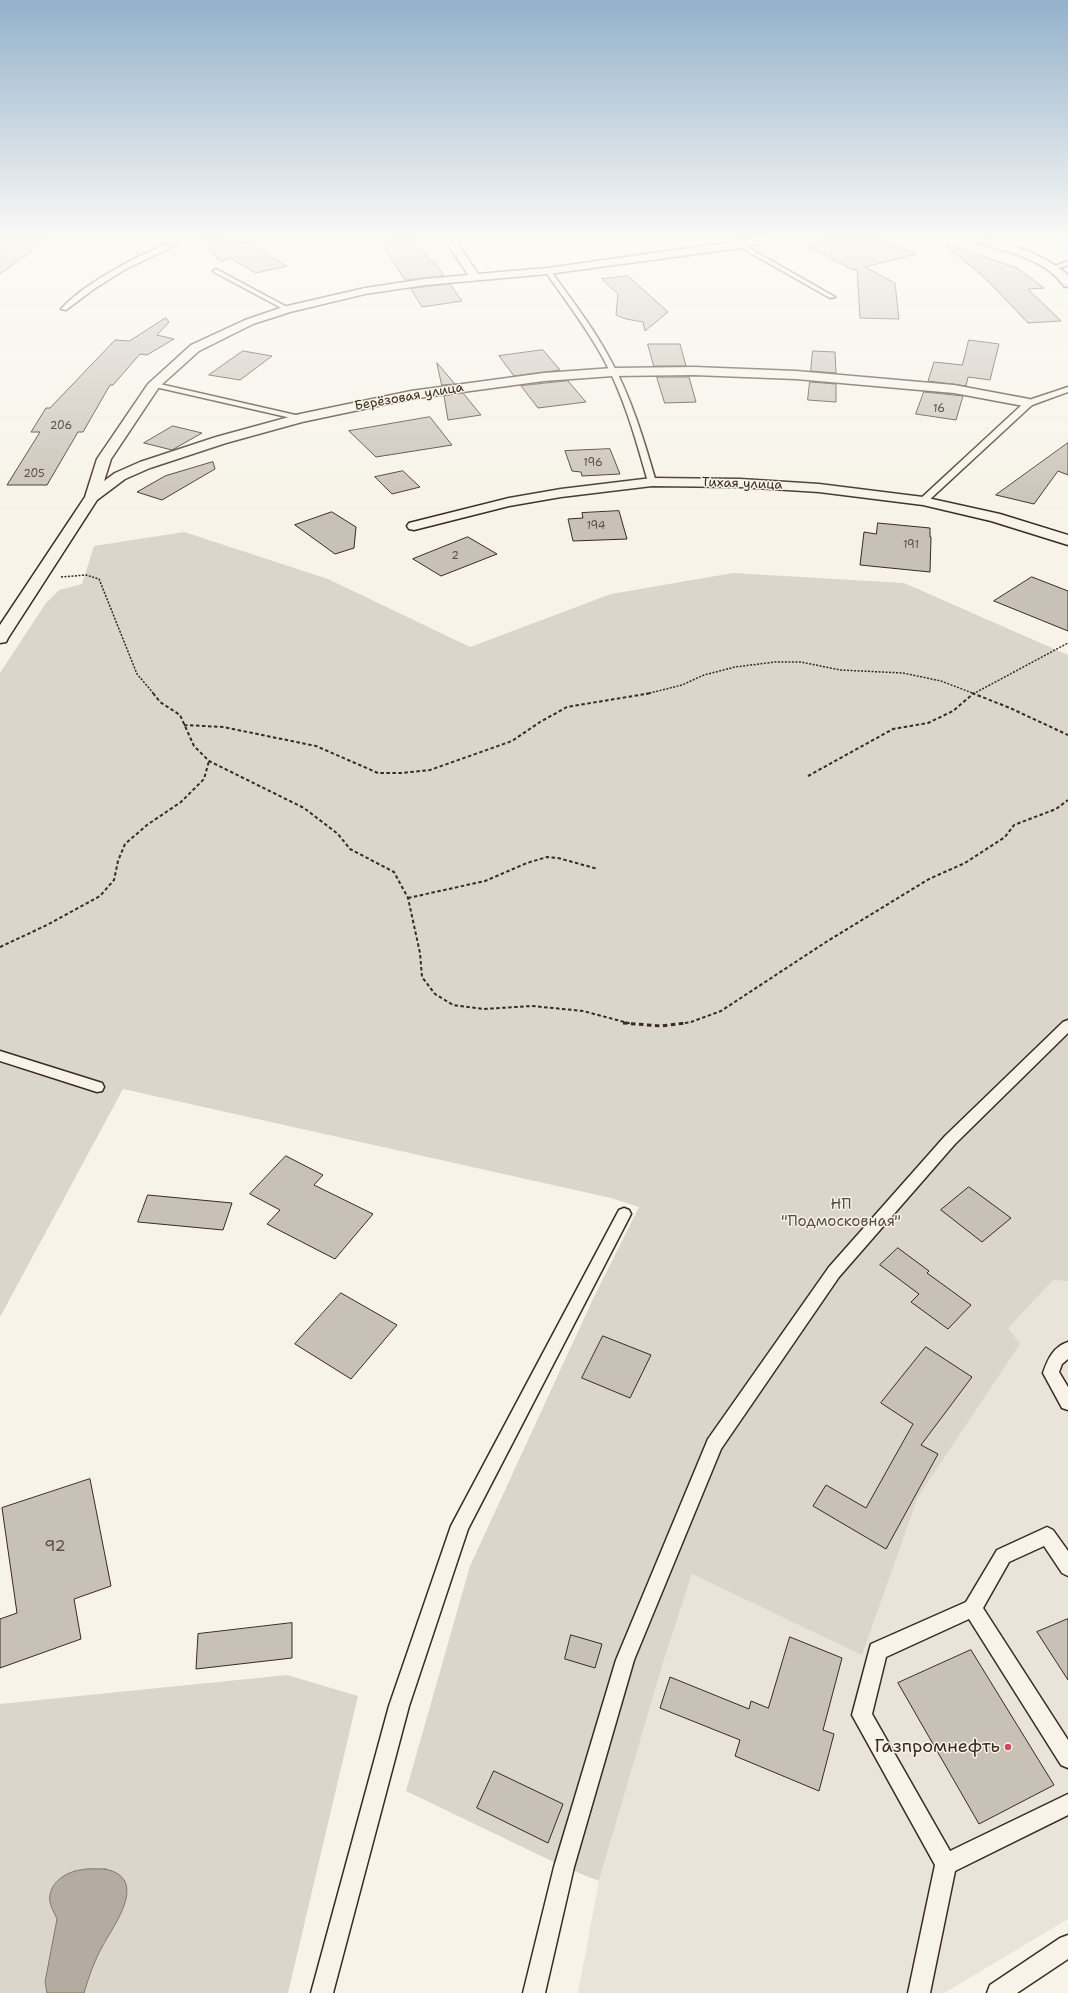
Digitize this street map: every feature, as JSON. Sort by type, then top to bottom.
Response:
[{"type":"street","points":[[0,638],[92,497],[104,458],[154,384],[195,348],[228,332]]},
{"type":"street","name":"Берёзовая улица","points":[[92,497],[120,476],[145,465],[221,440],[300,418],[410,395],[544,377],[613,372],[694,371],[796,375],[954,389],[1029,403]]},
{"type":"street","name":"Тихая улица","points":[[414,526],[524,500],[561,493],[652,482],[740,483],[819,488],[923,501],[995,517],[1068,540]]},
{"type":"lane","points":[[591,332],[613,372],[638,433],[652,482]]},
{"type":"lane","points":[[154,384],[300,418]]},
{"type":"lane","points":[[923,501],[1029,403],[1068,388]]},
{"type":"lane","points":[[534,1993],[564,1867],[625,1660],[714,1444],[834,1272],[950,1140],[1068,1025]]},
{"type":"lane","points":[[0,1056],[97,1087]]},
{"type":"lane","points":[[322,1993],[399,1706],[460,1526],[624,1214]]},
{"type":"lane","points":[[1068,1349],[1056,1360],[1051,1373],[1068,1403]]},
{"type":"lane","points":[[919,1993],[946,1864],[862,1715],[878,1650],[973,1608],[1003,1556],[1047,1536],[1068,1567]]},
{"type":"lane","points":[[973,1608],[1068,1758]]},
{"type":"lane","points":[[946,1864],[1068,1804]]},
{"type":"lane","points":[[998,1993],[1068,1946]]},
{"type":"path","points":[[39,580],[86,575],[99,580],[137,674],[160,702],[180,715],[194,746],[210,761],[304,808],[338,834],[350,849],[394,872],[408,898],[420,953],[422,977],[435,994],[453,1005],[484,1010],[532,1006],[583,1011],[624,1023],[661,1026],[691,1022],[721,1011],[826,942],[929,879],[966,863],[1005,837],[1014,825],[1056,809],[1068,800]]},
{"type":"path","points":[[808,776],[893,729],[928,723],[953,711],[973,694],[1068,643]]},
{"type":"path","points":[[184,725],[223,726],[316,746],[378,773],[401,774],[430,770],[512,741],[540,722],[567,707],[648,694],[682,685],[704,675],[735,667],[774,662],[801,662],[840,670],[870,673],[903,673],[941,681],[1068,735]]},
{"type":"path","points":[[0,947],[46,925],[100,896],[114,880],[118,861],[125,844],[147,825],[181,802],[204,779],[210,761]]},
{"type":"path","points":[[408,898],[485,881],[527,863],[547,857],[558,858],[568,862],[598,869]]},
{"type":"shaded area","points":[[1053,1279],[1068,1281],[1068,1919],[944,1993],[578,1993],[599,1881],[662,1666],[692,1574],[862,1654],[918,1497],[1019,1344],[1007,1328]]},
{"type":"shaded area","points":[[86,1869],[105,1869],[118,1874],[125,1882],[127,1892],[125,1903],[120,1915],[102,1947],[84,1993],[47,1993],[45,1982],[57,1919],[50,1901],[51,1890],[57,1881],[65,1875],[75,1871]]},
{"type":"green space","name":"НП \"Подмосковная\"","points":[[184,532],[328,579],[470,647],[611,594],[733,573],[904,583],[1068,655],[1068,1281],[1053,1280],[1008,1328],[1020,1344],[918,1497],[862,1655],[692,1574],[662,1666],[599,1881],[564,1867],[406,1791],[470,1566],[593,1299],[639,1207],[611,1198],[123,1089],[0,1317],[0,673],[46,603],[59,590],[82,584],[94,546]]},
{"type":"green space","points":[[287,1675],[358,1696],[288,1993],[0,1993],[0,1704]]},
{"type":"building","points":[[143,332],[160,332],[157,335],[174,339],[147,355],[140,354],[113,385],[110,385],[83,432],[78,432],[47,485],[7,485],[40,432],[31,432],[46,408],[50,408],[115,340],[129,341]]},
{"type":"building","points":[[969,340],[999,344],[990,380],[968,377],[966,386],[928,381],[934,362],[962,365]]},
{"type":"building","points":[[648,344],[680,344],[686,366],[654,366]]},
{"type":"building","points":[[543,350],[560,370],[514,376],[499,356]]},
{"type":"building","points":[[243,351],[272,356],[240,380],[209,375]]},
{"type":"building","points":[[813,351],[835,352],[836,373],[811,371]]},
{"type":"building","points":[[437,363],[455,384],[442,385]]},
{"type":"building","points":[[657,377],[689,377],[696,402],[665,403]]},
{"type":"building","points":[[568,381],[586,402],[538,408],[521,386]]},
{"type":"building","points":[[810,382],[836,384],[836,402],[808,400]]},
{"type":"building","points":[[924,392],[963,396],[956,420],[916,414]]},
{"type":"building","points":[[463,393],[481,415],[448,420],[444,396]]},
{"type":"building","points":[[430,417],[452,445],[376,457],[349,431]]},
{"type":"building","points":[[173,426],[202,433],[172,450],[144,443]]},
{"type":"building","points":[[1068,443],[1068,475],[1058,471],[1034,504],[996,495]]},
{"type":"building","points":[[610,449],[620,474],[582,476],[581,472],[572,471],[565,451]]},
{"type":"building","points":[[213,462],[215,469],[162,500],[137,492],[165,476]]},
{"type":"building","points":[[403,471],[420,487],[392,494],[375,477]]},
{"type":"building","points":[[619,511],[627,539],[573,541],[568,519],[583,518],[582,513]]},
{"type":"building","points":[[332,512],[356,527],[354,548],[335,554],[295,525]]},
{"type":"building","points":[[878,523],[930,528],[930,572],[860,565],[864,532],[876,534]]},
{"type":"building","points":[[468,537],[497,554],[441,576],[413,559]]},
{"type":"building","points":[[1032,577],[1068,591],[1068,631],[994,601]]},
{"type":"building","points":[[286,1156],[323,1175],[314,1185],[373,1214],[335,1259],[267,1224],[280,1210],[250,1194]]},
{"type":"building","points":[[969,1187],[1011,1218],[982,1242],[941,1210]]},
{"type":"building","points":[[148,1195],[232,1203],[223,1230],[138,1222]]},
{"type":"building","points":[[898,1248],[929,1271],[927,1273],[971,1305],[948,1329],[911,1302],[919,1294],[880,1265]]},
{"type":"building","points":[[341,1293],[397,1325],[351,1379],[295,1344]]},
{"type":"building","points":[[603,1336],[651,1355],[630,1398],[582,1378]]},
{"type":"building","points":[[926,1347],[972,1377],[921,1445],[938,1454],[886,1549],[813,1506],[826,1485],[866,1508],[913,1424],[881,1403]]},
{"type":"building","points":[[90,1479],[111,1586],[74,1599],[81,1639],[0,1668],[0,1619],[17,1613],[2,1508]]},
{"type":"building","points":[[1068,1619],[1068,1680],[1037,1632]]},
{"type":"building","points":[[292,1623],[292,1658],[196,1669],[198,1634]]},
{"type":"building","points":[[571,1635],[602,1644],[595,1668],[565,1659]]},
{"type":"building","points":[[790,1637],[842,1658],[823,1730],[834,1734],[819,1791],[735,1756],[740,1740],[660,1708],[670,1677],[749,1709],[751,1701],[768,1708]]},
{"type":"building","points":[[971,1650],[1054,1785],[979,1824],[898,1683]]},
{"type":"building","points":[[494,1771],[563,1804],[548,1843],[477,1808]]},
{"type":"place","name":"Газпромнефть","points":[[1008,1747]]}]
